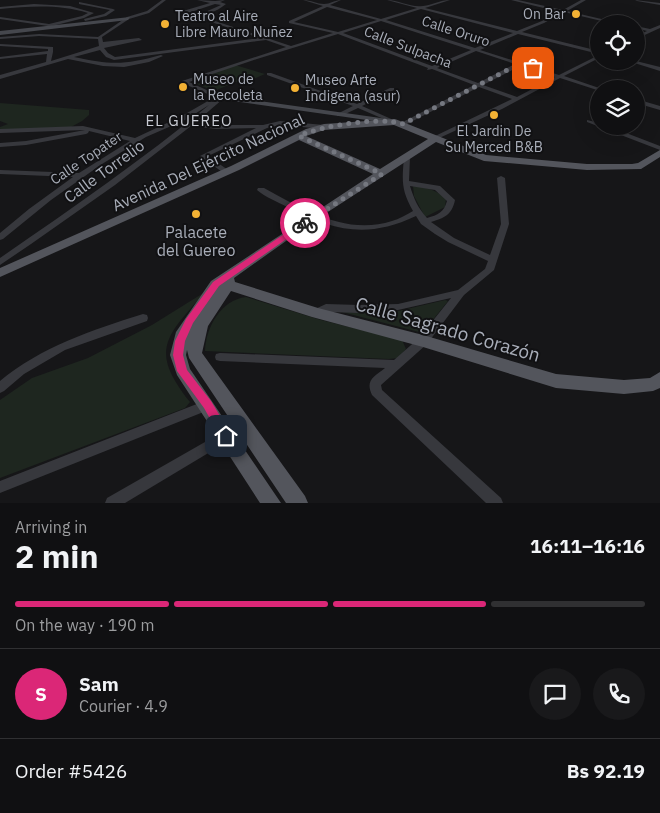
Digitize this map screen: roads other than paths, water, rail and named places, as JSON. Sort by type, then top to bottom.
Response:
[{"type":"main road","name":"Avenida Del Ejército Nacional","points":[[0,273],[225,172],[299,136],[324,127],[399,123],[484,158],[587,167],[641,166],[660,154]]},
{"type":"main road","points":[[299,136],[382,174]]},
{"type":"main road","points":[[271,503],[179,363],[180,341],[183,332],[216,284],[228,280],[313,217],[436,138]]},
{"type":"main road","points":[[228,280],[199,330],[194,344],[194,354],[298,503]]},
{"type":"main road","name":"Calle Sagrado Corazón","points":[[228,280],[317,313],[423,341],[556,381],[632,386],[653,384],[660,379]]},
{"type":"street","points":[[58,6],[71,0]]},
{"type":"street","points":[[0,33],[128,18],[145,14],[164,0]]},
{"type":"street","points":[[199,0],[217,2],[224,4],[220,8],[195,15],[182,14],[217,2],[223,0]]},
{"type":"street","name":"Calle Oruro","points":[[306,0],[381,20],[590,86]]},
{"type":"street","points":[[329,6],[339,0]]},
{"type":"street","points":[[389,0],[590,52]]},
{"type":"street","points":[[184,82],[291,47],[448,0]]},
{"type":"street","points":[[513,0],[590,17]]},
{"type":"street","points":[[425,71],[543,22],[584,0]]},
{"type":"street","points":[[637,0],[660,4]]},
{"type":"street","points":[[0,18],[50,27],[101,17],[113,10],[80,2]]},
{"type":"street","points":[[0,8],[30,5],[58,6],[92,13],[50,27]]},
{"type":"street","name":"Calle Sulpacha","points":[[329,6],[290,22],[339,33],[517,99]]},
{"type":"street","points":[[100,43],[128,18]]},
{"type":"street","points":[[203,18],[291,47]]},
{"type":"street","points":[[645,34],[660,26]]},
{"type":"street","points":[[645,29],[660,32]]},
{"type":"street","points":[[0,38],[39,35],[61,36],[100,43],[140,40],[139,39],[100,43],[66,57],[0,78]]},
{"type":"street","points":[[100,43],[111,58],[114,59],[266,39]]},
{"type":"street","points":[[0,45],[51,50]]},
{"type":"street","points":[[48,62],[51,50]]},
{"type":"street","points":[[0,58],[51,50]]},
{"type":"street","points":[[66,57],[119,67],[139,64],[172,52]]},
{"type":"street","points":[[436,138],[517,99],[590,59]]},
{"type":"street","points":[[184,82],[220,98],[399,123],[519,64]]},
{"type":"street","points":[[645,65],[660,69]]},
{"type":"street","points":[[269,74],[399,123]]},
{"type":"street","points":[[339,115],[392,89]]},
{"type":"street","name":"Calle Torrelio","points":[[0,262],[86,203],[191,124],[220,98]]},
{"type":"street","name":"Calle Topater","points":[[0,237],[82,175],[136,140],[158,128],[174,123],[220,98]]},
{"type":"street","points":[[645,104],[660,108]]},
{"type":"street","points":[[191,124],[216,127],[265,126],[280,123],[324,127]]},
{"type":"street","points":[[225,172],[203,156],[265,126]]},
{"type":"street","points":[[0,131],[83,128],[136,140]]},
{"type":"street","points":[[0,149],[96,130]]},
{"type":"street","points":[[625,135],[660,148]]},
{"type":"street","points":[[0,145],[26,143]]},
{"type":"street","points":[[407,157],[406,183],[416,213],[424,222],[444,236],[493,260]]},
{"type":"street","points":[[0,172],[82,175]]},
{"type":"street","points":[[496,503],[376,392],[375,383],[423,341],[461,293],[488,270],[506,224],[501,178]]},
{"type":"street","points":[[406,183],[437,188],[451,200],[449,209],[439,217],[424,222]]},
{"type":"street","points":[[261,190],[313,217],[341,226],[379,228],[399,223],[416,213]]},
{"type":"street","points":[[317,313],[326,308],[398,307],[461,293]]},
{"type":"street","points":[[0,388],[20,372],[61,347],[143,318]]},
{"type":"street","points":[[220,357],[398,364]]},
{"type":"street","points":[[0,487],[207,405]]},
{"type":"street","points":[[112,503],[226,436]]},
{"type":"place","name":"On Bar","points":[[576,14]]},
{"type":"place","name":"Teatro al Aire Libre Mauro Nuñez","points":[[165,24]]},
{"type":"place","name":"Museo de la Recoleta","points":[[183,87]]},
{"type":"place","name":"Museo Arte Indigena (asur)","points":[[295,88]]},
{"type":"place","name":"El Jardin De Su Merced B&B","points":[[494,115]]},
{"type":"place","name":"Palacete del Guereo","points":[[196,214]]},
{"type":"district","name":"EL GUEREO","points":[[189,120]]}]
